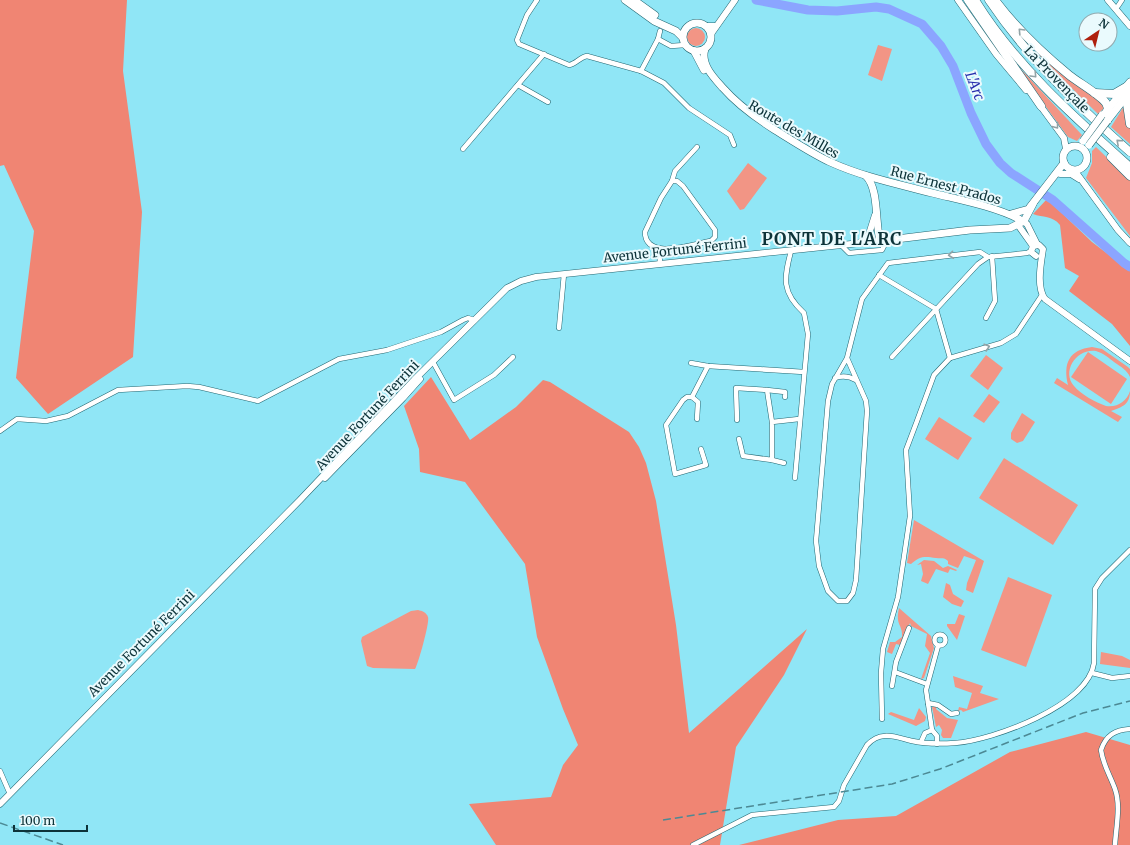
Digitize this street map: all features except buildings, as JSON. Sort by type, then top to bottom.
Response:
[{"type":"highway","points":[[968,0],[1040,106]]},
{"type":"highway","name":"La Provençale","points":[[975,0],[1008,45],[1061,104],[1130,167]]},
{"type":"highway","name":"La Provençale","points":[[989,0],[1020,43],[1045,71],[1130,152]]},
{"type":"highway","points":[[995,0],[1019,29],[1048,57],[1102,99],[1106,115]]},
{"type":"highway","points":[[1093,93],[1114,94],[1129,87]]},
{"type":"highway","points":[[1129,87],[1127,104],[1130,124]]},
{"type":"highway","points":[[1061,104],[1130,176]]},
{"type":"main road","points":[[625,0],[654,21],[676,31],[683,42],[694,51],[705,49],[711,40],[711,34],[707,26]]},
{"type":"main road","points":[[634,0],[664,22],[680,26],[688,26],[697,22],[707,26],[718,24]]},
{"type":"main road","points":[[711,34],[735,0]]},
{"type":"main road","points":[[958,0],[996,54],[1040,106],[1064,138],[1066,149],[1063,156],[1118,230],[1130,243]]},
{"type":"main road","points":[[1108,0],[1130,26]]},
{"type":"main road","points":[[1113,0],[1130,21]]},
{"type":"main road","points":[[683,42],[688,26]]},
{"type":"main road","name":"Route des Milles","points":[[705,49],[703,54],[711,74],[739,104],[764,125]]},
{"type":"main road","name":"Route des Milles","points":[[694,51],[708,77],[736,108],[803,151],[864,177]]},
{"type":"main road","points":[[1106,115],[1129,87]]},
{"type":"main road","points":[[1129,87],[1106,115],[1084,146],[1087,162],[1060,174],[1051,182],[1020,221],[1038,255],[1042,295],[1130,361]]},
{"type":"main road","points":[[1066,149],[1071,146],[1084,146]]},
{"type":"main road","points":[[1051,182],[1072,168]]},
{"type":"main road","points":[[1060,174],[1072,174],[1083,181]]},
{"type":"main road","points":[[864,177],[872,183],[876,214],[883,241]]},
{"type":"main road","name":"Rue Ernest Prados","points":[[864,177],[891,182],[1010,214],[1020,221]]},
{"type":"main road","points":[[874,193],[878,187],[891,182]]},
{"type":"main road","points":[[1010,214],[1016,214],[1031,206]]},
{"type":"main road","points":[[860,243],[871,230],[876,214]]},
{"type":"main road","name":"Avenue Fortuné Ferrini","points":[[0,804],[300,500],[337,467],[403,398],[433,362],[500,293],[515,284],[528,279],[564,274],[660,263],[842,246],[999,227],[1020,221]]},
{"type":"main road","points":[[1034,247],[1042,248],[1038,255]]},
{"type":"street","points":[[537,0],[527,15],[517,40],[518,44],[569,65],[574,64],[583,56],[587,56],[641,71],[664,83],[689,108],[730,135],[734,145]]},
{"type":"street","points":[[1118,6],[1122,0]]},
{"type":"street","points":[[641,71],[658,39],[660,31]]},
{"type":"street","points":[[658,39],[671,46],[683,42]]},
{"type":"street","points":[[463,149],[544,54]]},
{"type":"street","points":[[518,85],[548,102]]},
{"type":"street","points":[[672,182],[678,181],[684,186],[715,230],[715,237],[711,241],[659,250],[651,246],[645,238],[645,232],[661,198],[672,182],[675,171],[697,147]]},
{"type":"street","points":[[842,246],[849,253],[858,254],[882,250],[883,241]]},
{"type":"street","points":[[846,358],[866,401],[867,411],[856,580],[853,593],[847,601],[838,601],[828,591],[819,566],[816,541],[828,401],[832,384],[846,358],[862,299],[888,263],[980,252],[990,256],[1027,253],[1034,247]]},
{"type":"street","points":[[659,250],[660,263]]},
{"type":"street","points":[[791,251],[785,276],[786,290],[796,305],[804,313],[808,334],[799,419],[795,478]]},
{"type":"street","points":[[892,357],[978,264],[990,256]]},
{"type":"street","points":[[986,318],[995,301],[990,256]]},
{"type":"street","points":[[559,328],[564,274]]},
{"type":"street","points":[[878,275],[936,309],[950,358]]},
{"type":"street","points":[[882,719],[881,673],[883,649],[898,598],[910,516],[906,450],[934,375],[950,358],[1001,343],[1016,334],[1042,295]]},
{"type":"street","points":[[0,431],[17,419],[46,421],[68,416],[118,390],[186,386],[199,387],[258,401],[339,359],[387,350],[441,332],[468,318],[474,320]]},
{"type":"street","points":[[433,362],[454,400],[494,375],[513,357]]},
{"type":"street","points":[[691,363],[708,366],[804,372]]},
{"type":"street","points":[[692,398],[708,366]]},
{"type":"street","points":[[835,378],[841,376],[851,377],[857,380]]},
{"type":"street","points":[[737,420],[736,388],[786,392],[786,397]]},
{"type":"street","points":[[767,390],[772,422],[772,460]]},
{"type":"street","points":[[697,419],[698,402],[687,397],[683,400],[666,425],[676,474],[706,465],[701,449]]},
{"type":"street","points":[[772,422],[799,419]]},
{"type":"street","points":[[740,439],[743,456],[784,462]]},
{"type":"street","points":[[693,845],[752,815],[834,807],[839,801],[844,785],[872,740],[888,735],[937,744],[960,742],[985,737],[1048,712],[1078,693],[1092,673],[1094,663],[1095,589],[1102,578],[1130,550]]},
{"type":"street","points":[[892,686],[896,662],[909,628]]},
{"type":"street","points":[[937,744],[937,736],[932,730],[926,690],[938,646]]},
{"type":"street","points":[[895,672],[927,684]]},
{"type":"street","points":[[1092,673],[1112,678],[1130,676]]},
{"type":"street","points":[[928,703],[938,705],[951,714],[957,713]]},
{"type":"street","points":[[1115,845],[1118,803],[1115,789],[1106,770],[1101,750],[1109,735],[1117,731],[1130,729]]},
{"type":"street","points":[[921,742],[925,733],[932,730]]},
{"type":"street","points":[[0,771],[10,794]]},
{"type":"shaded area","points":[[0,0],[127,0],[123,71],[142,212],[133,357],[48,414],[16,378],[34,231],[4,165],[0,166]]},
{"type":"shaded area","points":[[692,28],[700,28],[705,33],[703,44],[700,46],[692,46],[687,41],[687,33]]},
{"type":"shaded area","points":[[1024,36],[1058,70],[1100,102],[1104,108],[1098,114],[1043,60]]},
{"type":"shaded area","points":[[878,45],[892,49],[882,81],[868,75]]},
{"type":"shaded area","points":[[1008,55],[1082,135],[1077,141],[1068,137]]},
{"type":"shaded area","points":[[1124,106],[1130,127],[1130,144],[1111,127]]},
{"type":"shaded area","points":[[1096,147],[1130,180],[1130,236],[1086,178],[1092,163],[1092,151]]},
{"type":"shaded area","points":[[748,163],[767,178],[744,209],[740,210],[727,191]]},
{"type":"shaded area","points":[[1047,199],[1092,242],[1130,271],[1130,346],[1112,324],[1069,291],[1079,276],[1065,268],[1060,225],[1051,218],[1033,214]]},
{"type":"shaded area","points":[[1092,347],[1102,349],[1128,367],[1130,369],[1130,377],[1124,369],[1106,356],[1096,351],[1089,351],[1077,357],[1073,362],[1069,374],[1070,380],[1084,395],[1106,406],[1118,405],[1127,398],[1130,391],[1129,399],[1127,402],[1119,408],[1111,411],[1122,417],[1118,422],[1054,383],[1057,378],[1068,385],[1066,370],[1070,359],[1078,351]]},
{"type":"shaded area","points":[[1088,352],[1127,379],[1111,404],[1071,377]]},
{"type":"shaded area","points":[[986,355],[1003,368],[988,390],[970,376]]},
{"type":"shaded area","points":[[431,377],[470,440],[516,407],[543,380],[550,382],[629,432],[639,447],[646,463],[656,501],[676,625],[689,733],[807,629],[784,675],[736,747],[720,845],[496,845],[469,804],[551,797],[563,765],[578,745],[563,709],[537,637],[525,564],[465,482],[420,472],[419,449],[404,406]]},
{"type":"shaded area","points":[[989,394],[1000,402],[984,423],[973,416]]},
{"type":"shaded area","points":[[1022,413],[1035,422],[1023,441],[1017,443],[1011,439],[1011,433]]},
{"type":"shaded area","points":[[939,417],[972,438],[958,460],[925,439]]},
{"type":"shaded area","points":[[1004,458],[1078,505],[1053,545],[979,498]]},
{"type":"shaded area","points":[[914,520],[984,561],[973,593],[966,590],[967,583],[976,560],[964,556],[958,568],[948,564],[948,561],[945,559],[928,557],[917,559],[911,564],[907,563]]},
{"type":"shaded area","points":[[924,560],[934,561],[943,568],[948,566],[957,570],[950,569],[948,573],[936,569],[928,584],[921,581],[923,574],[921,564],[917,565]]},
{"type":"shaded area","points":[[1008,577],[1052,595],[1026,667],[981,650]]},
{"type":"shaded area","points":[[946,583],[950,585],[953,594],[964,601],[961,607],[952,604],[943,597]]},
{"type":"shaded area","points":[[899,608],[931,636],[934,648],[924,678],[921,679],[930,653],[925,646],[927,634],[911,626],[910,623],[900,645],[896,644],[892,654],[887,652],[890,642],[895,642],[902,637],[898,622]]},
{"type":"shaded area","points":[[418,610],[426,614],[428,620],[419,659],[415,669],[373,668],[367,666],[361,641],[362,637],[411,611]]},
{"type":"shaded area","points":[[959,614],[965,616],[957,640],[947,624],[955,624]]},
{"type":"shaded area","points":[[1101,652],[1122,656],[1130,660],[1130,668],[1100,664]]},
{"type":"shaded area","points":[[953,676],[983,686],[980,693],[999,699],[963,712],[961,710],[958,711],[959,707],[967,709],[972,693],[955,687]]},
{"type":"shaded area","points":[[934,705],[937,706],[936,709],[947,718],[958,720],[951,738],[943,738],[941,735],[942,730],[939,725],[936,727],[932,707]]},
{"type":"shaded area","points":[[919,708],[926,717],[925,721],[916,726],[888,714],[891,712],[914,720]]},
{"type":"shaded area","points":[[1086,732],[1130,745],[1130,845],[739,845],[838,820],[896,816],[1010,752]]},
{"type":"waterway","name":"L'Arc","points":[[756,0],[808,10],[837,11],[876,7],[889,9],[922,24],[941,46],[953,66],[971,113],[986,144],[1000,163],[1011,173],[1053,200],[1130,267]]},
{"type":"railway","points":[[663,820],[892,784],[940,769],[1083,713],[1130,701]]},
{"type":"railway","points":[[0,823],[63,845]]},
{"type":"district","name":"PONT DE L'ARC","points":[[832,239]]}]
